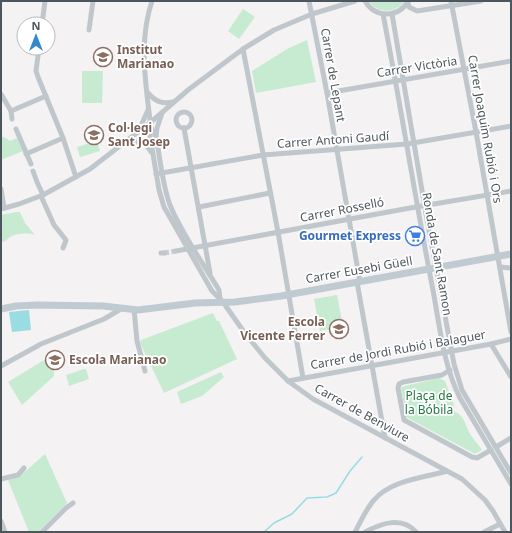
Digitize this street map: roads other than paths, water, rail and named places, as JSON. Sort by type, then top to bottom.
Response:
[{"type":"street","points":[[43,16],[45,1]]},
{"type":"street","points":[[89,30],[93,1]]},
{"type":"street","points":[[151,125],[145,70],[145,31],[147,16],[152,1]]},
{"type":"street","name":"Carrer de Lepant","points":[[309,1],[349,219],[385,438]]},
{"type":"street","points":[[1,189],[3,208],[19,204],[42,195],[76,177],[140,130],[151,125],[173,102],[243,49],[274,30],[312,14],[355,1]]},
{"type":"street","points":[[364,1],[371,9],[383,14],[392,14],[408,2],[409,7],[417,11],[451,4],[481,1]]},
{"type":"street","name":"Carrer Joaquim Rubió i Ors","points":[[451,4],[476,132],[511,332]]},
{"type":"street","name":"Ronda de Sant Ramon","points":[[383,14],[418,206],[432,268],[448,352],[450,370],[460,398],[493,449],[511,473]]},
{"type":"street","name":"Ronda de Sant Ramon","points":[[392,14],[425,206],[432,268]]},
{"type":"street","points":[[243,49],[278,232],[303,378]]},
{"type":"street","points":[[38,56],[36,71],[63,138],[76,177]]},
{"type":"street","name":"Carrer Victòria","points":[[327,93],[511,61]]},
{"type":"street","points":[[148,92],[158,102],[173,102]]},
{"type":"street","points":[[1,94],[11,111],[12,119]]},
{"type":"street","points":[[11,111],[46,96]]},
{"type":"street","points":[[140,130],[149,107]]},
{"type":"street","points":[[156,136],[157,128],[164,110]]},
{"type":"street","name":"Carrer de Benviure","points":[[151,125],[156,136],[162,173],[170,205],[219,290],[222,300]]},
{"type":"street","name":"Carrer de Benviure","points":[[151,125],[150,136],[156,174],[164,207],[212,291],[222,300],[260,353],[288,381],[313,399],[462,479],[477,492],[493,511],[504,532]]},
{"type":"street","name":"Carrer Antoni Gaudí","points":[[156,174],[263,155],[407,144],[511,126]]},
{"type":"street","points":[[184,128],[206,245],[210,275]]},
{"type":"street","points":[[16,129],[31,164]]},
{"type":"street","points":[[26,154],[63,138]]},
{"type":"street","points":[[125,142],[136,141],[142,143],[150,148],[153,155]]},
{"type":"street","points":[[33,171],[54,225],[66,240],[63,248]]},
{"type":"street","name":"Carrer Rosselló","points":[[176,251],[418,206],[511,191]]},
{"type":"street","points":[[199,207],[270,193]]},
{"type":"street","name":"Carrer Eusebi Güell","points":[[1,309],[36,304],[106,306],[121,309],[134,309],[222,300],[236,302],[359,282],[511,254]]},
{"type":"street","points":[[500,266],[511,268]]},
{"type":"street","points":[[104,319],[107,313],[106,306]]},
{"type":"street","points":[[1,366],[40,344],[104,319],[121,309]]},
{"type":"street","points":[[134,309],[137,340],[146,371]]},
{"type":"street","name":"Carrer de Jordi Rubió i Balaguer","points":[[288,381],[491,344],[511,339]]},
{"type":"street","points":[[491,344],[511,377]]},
{"type":"street","name":"Ronda de Sant Ramon","points":[[448,352],[462,390],[511,484]]},
{"type":"street","points":[[450,370],[442,375],[399,384],[398,388],[404,420],[472,457],[477,458],[511,438]]},
{"type":"street","points":[[1,479],[18,475],[24,468]]},
{"type":"street","points":[[355,532],[373,500],[386,489],[401,482],[447,470]]},
{"type":"street","points":[[42,532],[73,503]]},
{"type":"street","points":[[1,521],[5,532]]},
{"type":"street","points":[[365,532],[386,523],[395,522],[411,527],[416,532]]},
{"type":"street","points":[[359,524],[366,528],[373,528]]},
{"type":"street","points":[[484,532],[500,524]]},
{"type":"water","points":[[29,310],[31,330],[12,332],[9,312]]},
{"type":"waterway","points":[[264,532],[274,523],[292,514],[307,498],[327,497],[336,493],[350,471],[362,457]]},
{"type":"tunnel","points":[[164,253],[176,251]]},
{"type":"place","name":"Institut Marianao","points":[[103,57]]},
{"type":"place","name":"Col·legi Sant Josep","points":[[94,135]]},
{"type":"place","name":"Gourmet Express","points":[[415,236]]},
{"type":"place","name":"Escola Vicente Ferrer","points":[[339,329]]},
{"type":"place","name":"Escola Marianao","points":[[55,360]]},
{"type":"park label","name":"Plaça de la Bóbila","points":[[429,403]]}]
